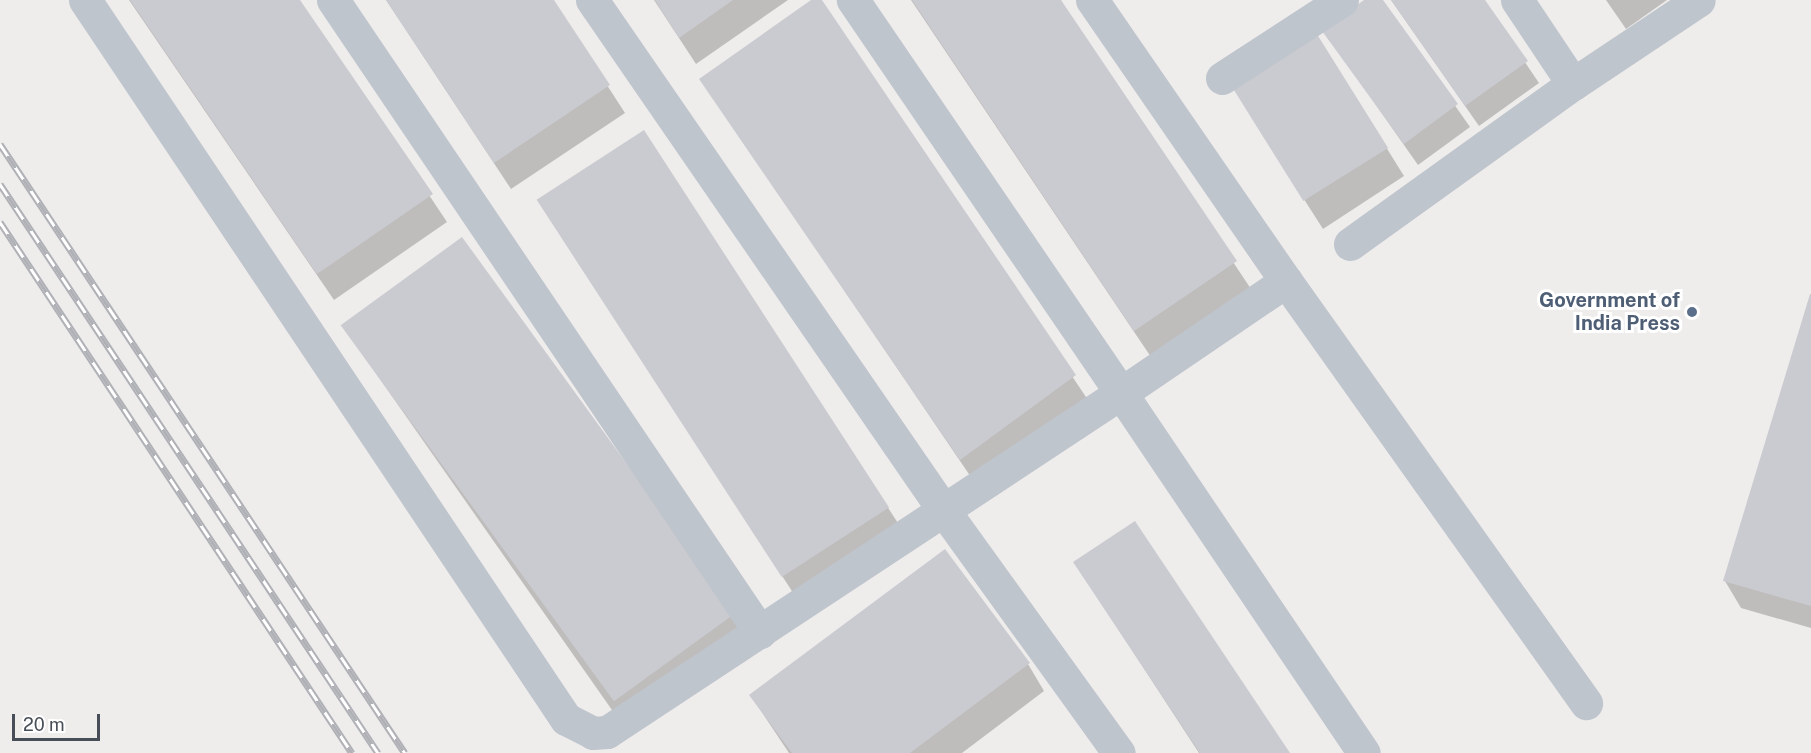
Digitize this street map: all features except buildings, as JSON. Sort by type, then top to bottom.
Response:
[{"type":"street","points":[[85,0],[566,719],[593,733],[607,732],[760,632],[942,508],[1121,393],[1286,281]]},
{"type":"street","points":[[333,0],[760,632]]},
{"type":"street","points":[[592,0],[942,508],[1119,753]]},
{"type":"street","points":[[853,0],[1364,753]]},
{"type":"street","points":[[1092,0],[1286,281],[1586,703]]},
{"type":"street","points":[[1222,78],[1342,0]]},
{"type":"street","points":[[1517,0],[1573,84]]},
{"type":"street","points":[[1350,244],[1573,84],[1699,0]]},
{"type":"railway","points":[[0,144],[405,753]]},
{"type":"railway","points":[[0,184],[378,753]]},
{"type":"railway","points":[[0,222],[352,753]]},
{"type":"place","name":"Government of India Press","points":[[1692,312]]}]
